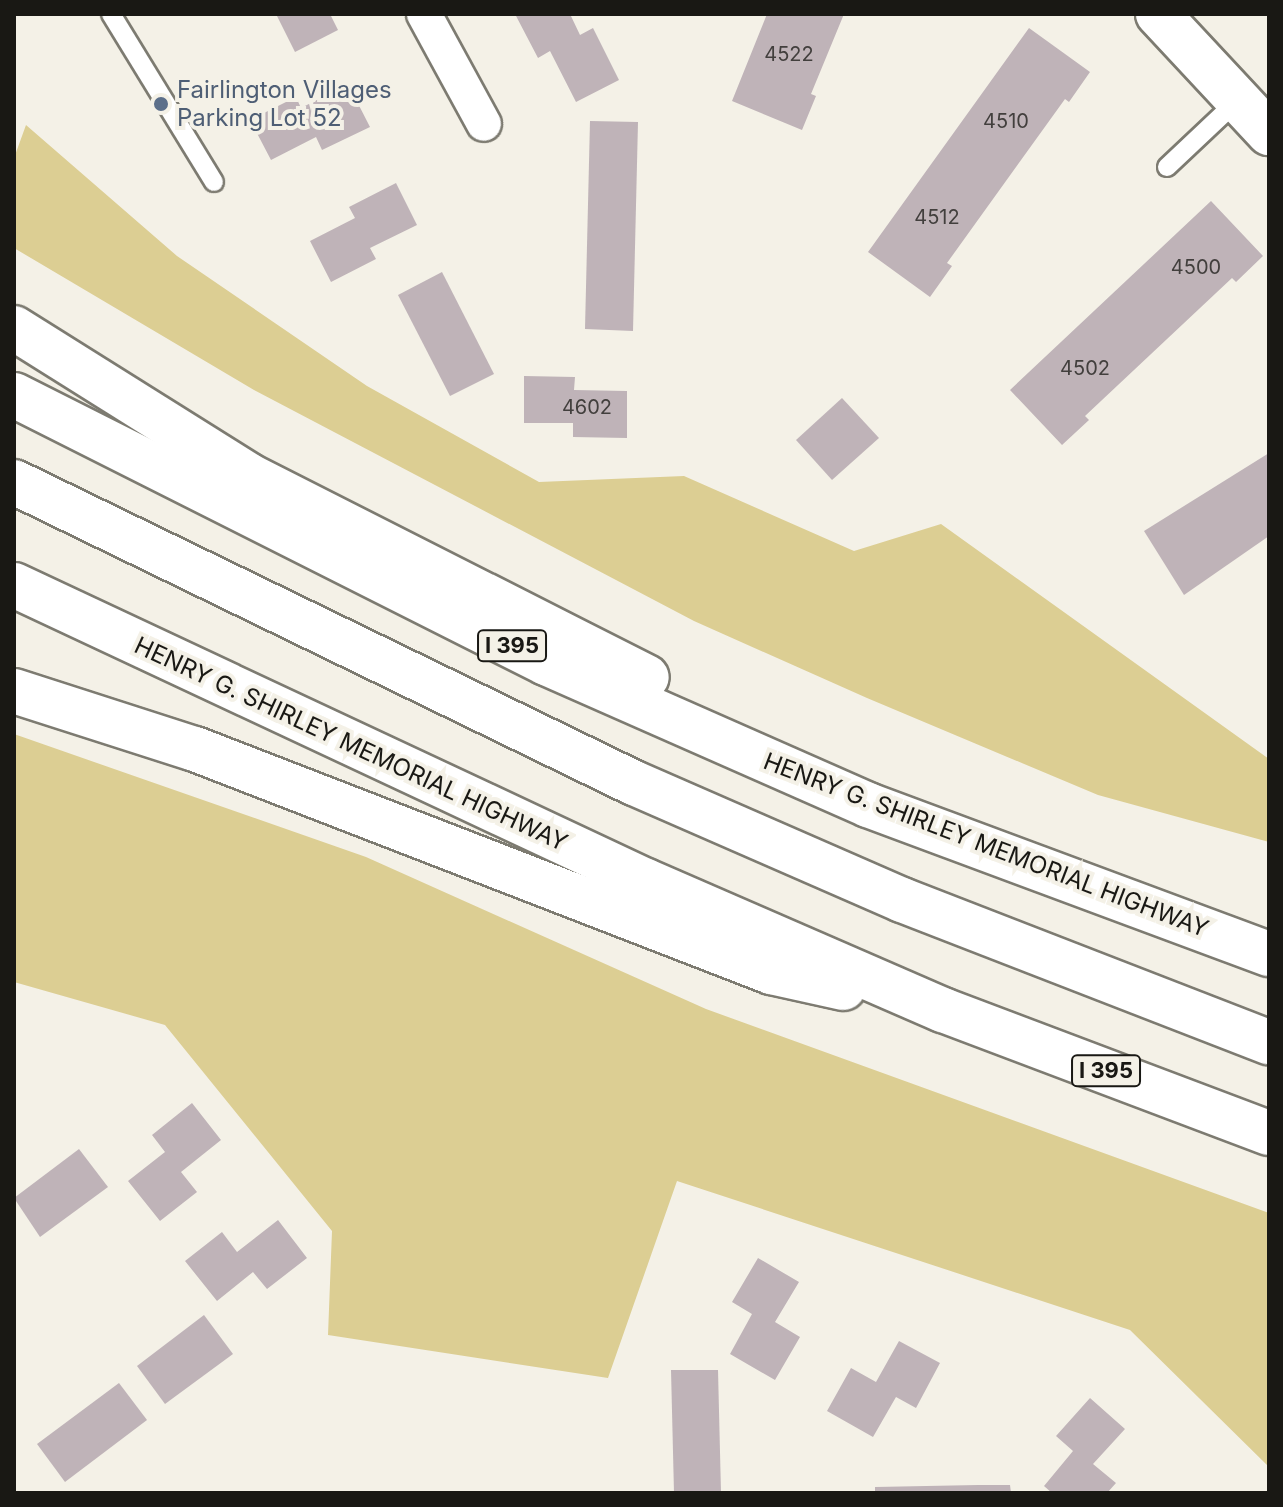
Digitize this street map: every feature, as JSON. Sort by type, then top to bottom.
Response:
[{"type":"main road","points":[[1158,14],[1269,133]]},
{"type":"main road","points":[[14,328],[248,475],[1026,863]]},
{"type":"main road","name":"HENRY G. SHIRLEY MEMORIAL HIGHWAY","points":[[14,395],[546,663],[868,805],[1269,954]]},
{"type":"main road","points":[[14,482],[634,783],[902,900],[1269,1042]]},
{"type":"main road","name":"HENRY G. SHIRLEY MEMORIAL HIGHWAY","points":[[14,585],[523,825],[943,1010],[1269,1133]]},
{"type":"main road","points":[[14,691],[195,749],[771,972],[943,1010]]},
{"type":"street","points":[[424,14],[484,124]]},
{"type":"lane","points":[[111,14],[214,182]]},
{"type":"lane","points":[[1167,167],[1238,100]]},
{"type":"shaded area","points":[[26,125],[177,256],[367,386],[539,482],[684,476],[854,551],[941,524],[1269,759],[1269,842],[1098,795],[694,621],[254,390],[14,248],[14,158]]},
{"type":"shaded area","points":[[14,734],[366,857],[706,1009],[1269,1213],[1269,1467],[1130,1330],[677,1181],[608,1378],[328,1335],[332,1231],[165,1025],[14,982]]},
{"type":"building","points":[[276,14],[330,14],[338,30],[295,52]]},
{"type":"building","points":[[515,14],[570,14],[580,35],[593,28],[619,80],[576,102],[550,51],[538,58]]},
{"type":"building","points":[[767,14],[844,14],[811,94],[816,96],[802,130],[732,101]]},
{"type":"building","points":[[1029,28],[1090,72],[1069,102],[1065,99],[947,263],[952,266],[930,297],[868,252]]},
{"type":"building","points":[[348,84],[370,127],[322,150],[316,137],[271,160],[250,120],[296,97],[301,108]]},
{"type":"building","points":[[590,121],[638,122],[633,331],[585,329]]},
{"type":"building","points":[[396,183],[417,225],[370,248],[376,259],[331,282],[310,241],[355,218],[349,207]]},
{"type":"building","points":[[1211,201],[1263,256],[1236,282],[1232,278],[1085,416],[1089,420],[1062,445],[1010,390]]},
{"type":"building","points":[[442,272],[494,374],[450,396],[398,295]]},
{"type":"building","points":[[524,376],[575,377],[574,390],[627,391],[627,438],[573,437],[573,423],[524,423]]},
{"type":"building","points":[[842,398],[879,438],[832,480],[796,440]]},
{"type":"building","points":[[1269,453],[1269,536],[1184,595],[1144,531]]},
{"type":"building","points":[[192,1103],[221,1140],[181,1172],[197,1192],[160,1221],[128,1181],[165,1152],[152,1135]]},
{"type":"building","points":[[79,1149],[108,1187],[40,1237],[14,1198]]},
{"type":"building","points":[[278,1220],[307,1258],[267,1289],[253,1272],[217,1301],[185,1261],[222,1232],[237,1252]]},
{"type":"building","points":[[758,1258],[799,1282],[775,1322],[800,1337],[775,1380],[730,1354],[752,1314],[732,1302]]},
{"type":"building","points":[[204,1315],[233,1354],[165,1404],[137,1366]]},
{"type":"building","points":[[899,1341],[940,1363],[916,1408],[896,1397],[873,1437],[827,1411],[851,1368],[876,1382]]},
{"type":"building","points":[[671,1370],[718,1370],[721,1493],[674,1493]]},
{"type":"building","points":[[119,1383],[147,1420],[65,1482],[37,1444]]},
{"type":"building","points":[[1090,1398],[1125,1429],[1093,1464],[1116,1483],[1107,1493],[1052,1493],[1044,1486],[1073,1451],[1056,1436]]},
{"type":"building","points":[[1010,1485],[1011,1493],[875,1493],[875,1487]]},
{"type":"place","name":"Fairlington Villages Parking Lot 52","points":[[161,104]]}]
